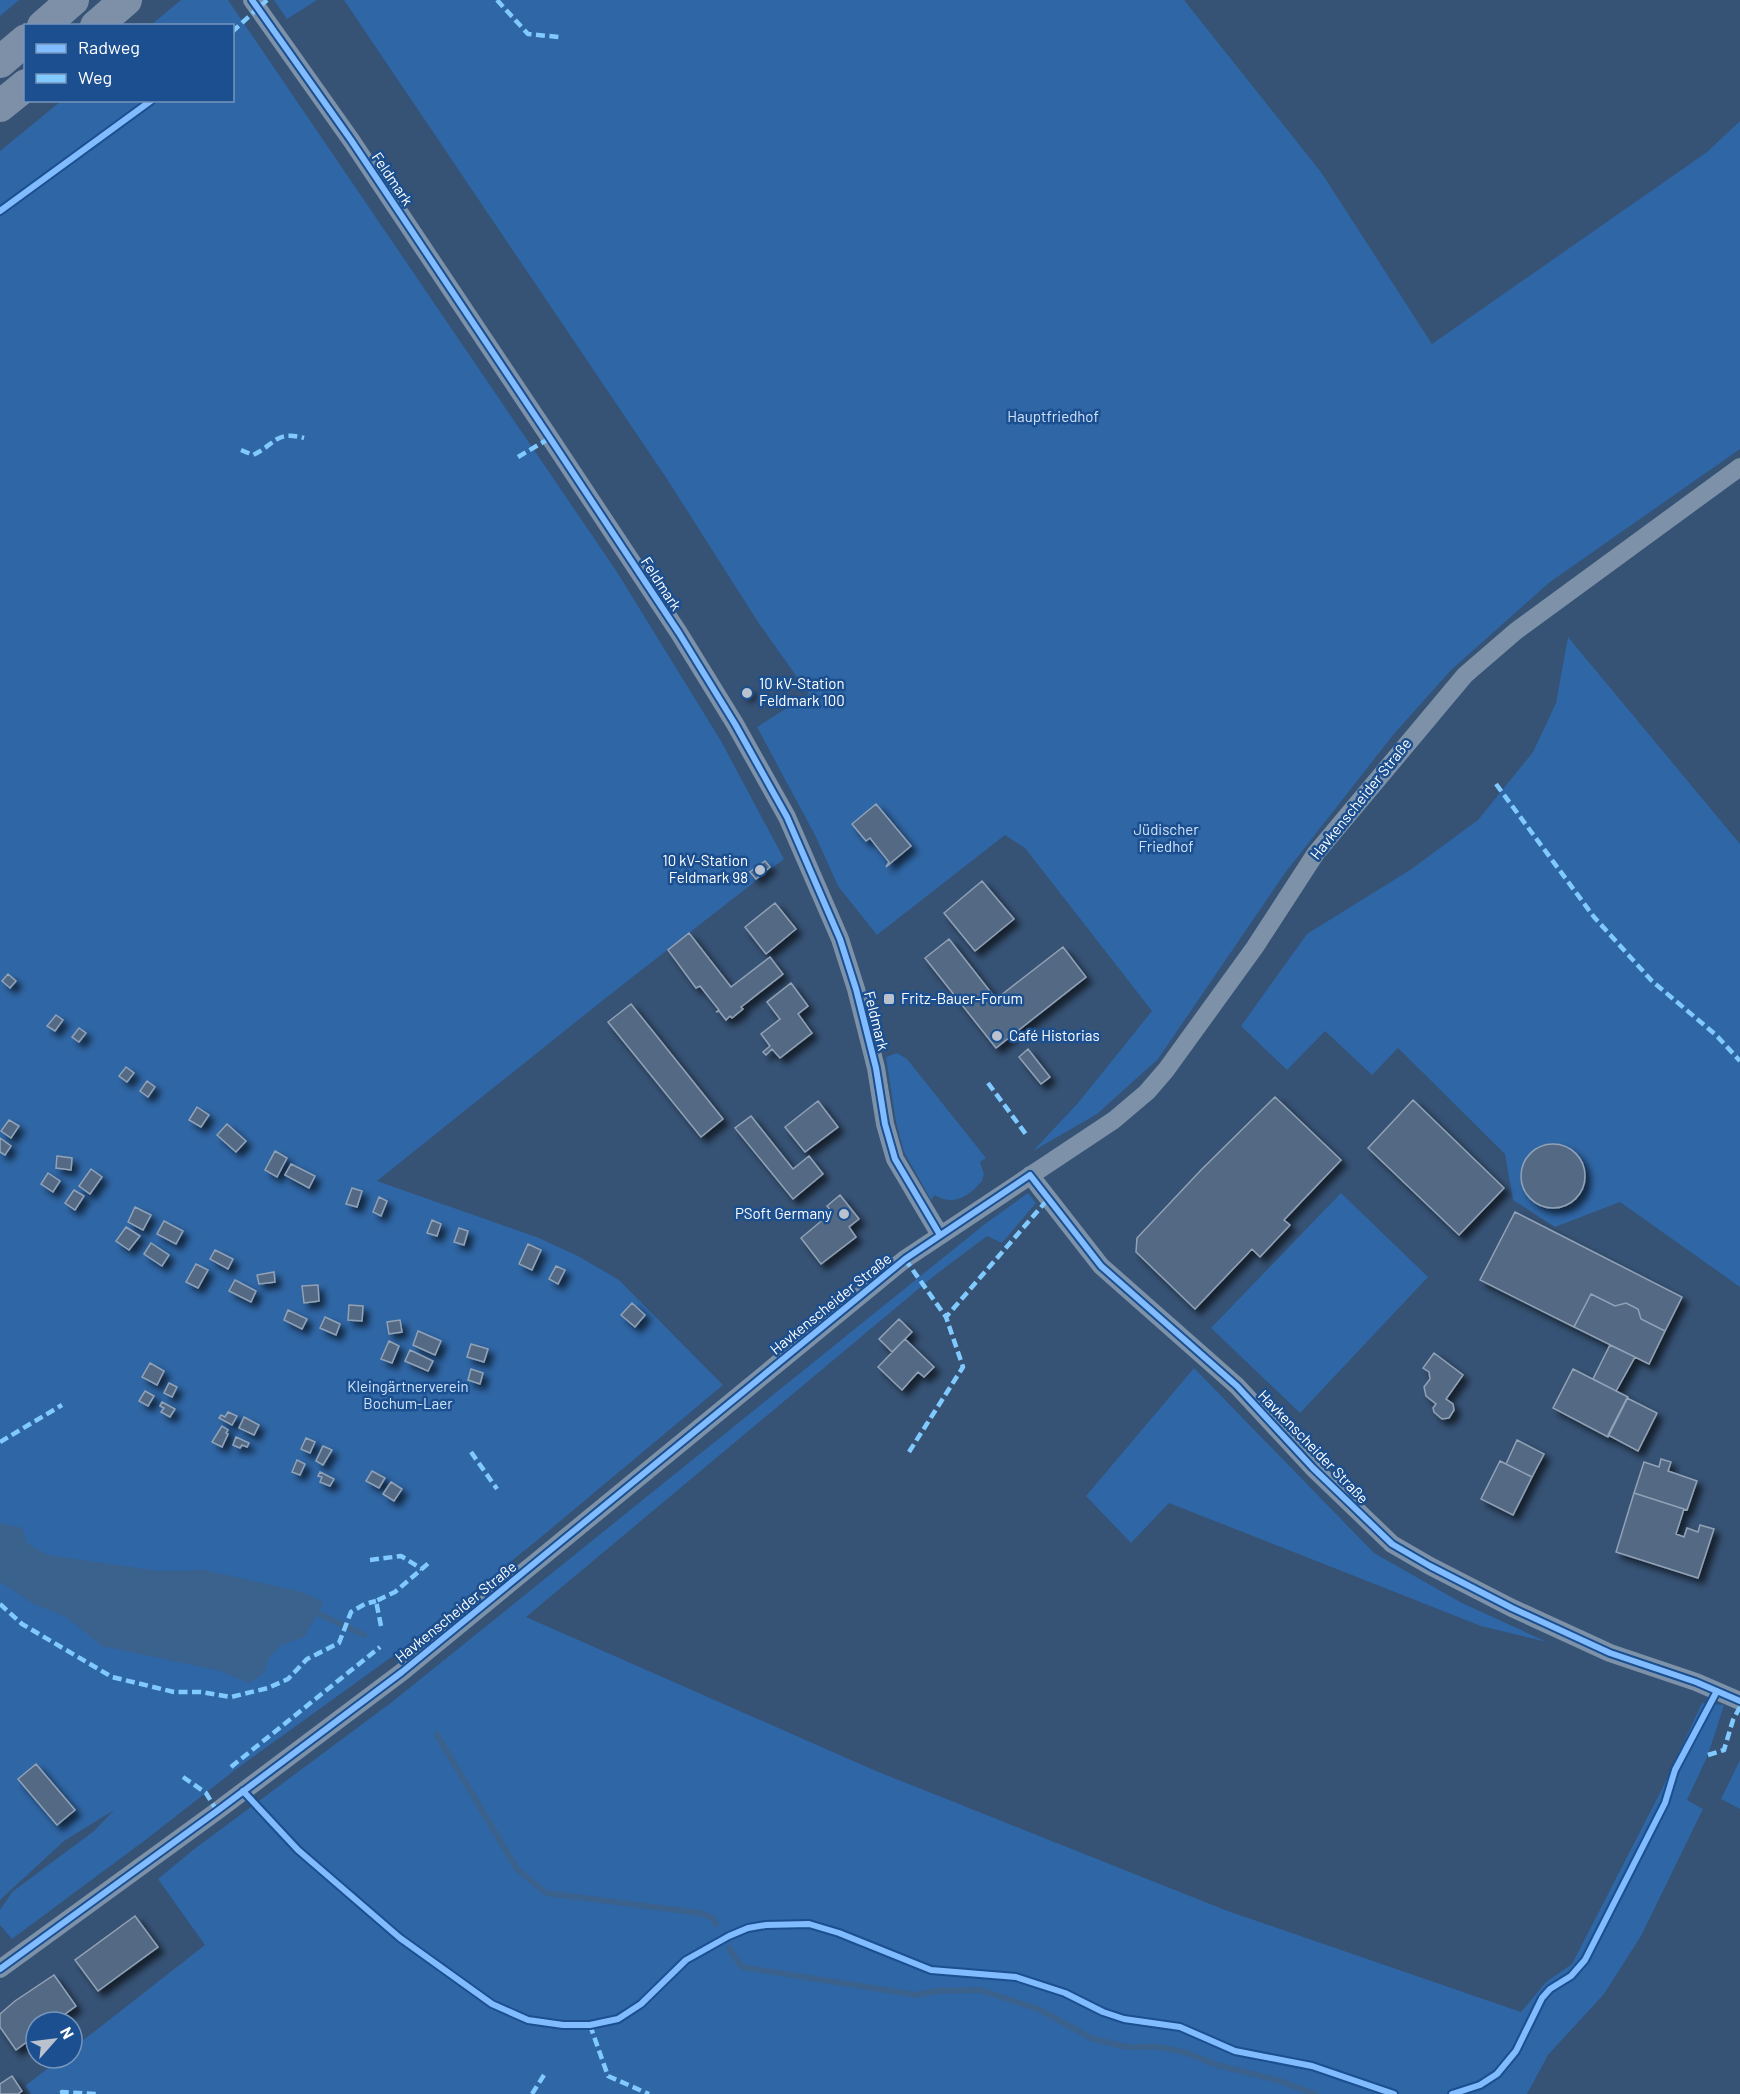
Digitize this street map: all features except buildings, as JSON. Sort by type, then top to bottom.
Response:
[{"type":"highway","points":[[45,24],[73,0]]},
{"type":"highway","points":[[98,24],[126,0]]},
{"type":"highway","points":[[0,62],[24,42]]},
{"type":"highway","points":[[0,106],[24,87]]},
{"type":"street","name":"Feldmark","points":[[252,0],[363,158],[679,633],[735,724],[809,864],[840,939],[856,989],[876,1068],[885,1124],[895,1159],[940,1235]]},
{"type":"street","name":"Havkenscheider Straße","points":[[0,1969],[217,1811],[402,1672],[905,1259],[1114,1120],[1147,1092],[1166,1070],[1255,947],[1316,853],[1465,675],[1516,631],[1740,467]]},
{"type":"street","name":"Havkenscheider Straße","points":[[1030,1175],[1101,1266],[1237,1386],[1313,1468],[1392,1544],[1512,1608],[1610,1653],[1696,1682],[1740,1701]]},
{"type":"green space","points":[[0,0],[19,0],[0,16]]},
{"type":"green space","name":"Kleingärtnerverein Bochum-Laer","points":[[181,0],[228,0],[617,572],[721,741],[784,859],[377,1181],[539,1238],[578,1256],[619,1280],[723,1385],[400,1651],[235,1770],[12,1939],[0,1925],[0,1910],[12,1892],[94,1831],[114,1810],[64,1841],[0,1900],[0,151],[60,102],[234,102],[234,24],[152,24]]},
{"type":"green space","points":[[274,0],[317,0],[287,19]]},
{"type":"green space","name":"Hauptfriedhof","points":[[344,0],[1184,0],[1321,172],[1432,344],[1707,152],[1740,121],[1740,449],[1550,582],[1451,670],[1393,735],[1285,873],[1158,1059],[1097,1114],[1033,1151],[1078,1103],[1152,1011],[1025,848],[1005,835],[877,935],[838,886],[816,837],[757,727],[809,694],[758,622],[667,479]]},
{"type":"green space","points":[[1568,637],[1740,844],[1740,1287],[1620,1202],[1555,1227],[1513,1200],[1505,1154],[1398,1048],[1372,1075],[1325,1031],[1287,1070],[1241,1026],[1307,934],[1410,870],[1478,820],[1533,752],[1556,703]]},
{"type":"green space","points":[[897,1053],[907,1059],[986,1158],[980,1162],[984,1174],[982,1181],[961,1198],[949,1200],[935,1195],[931,1200],[904,1152],[896,1122],[886,1057]]},
{"type":"green space","points":[[1028,1193],[1036,1203],[1002,1243],[987,1236],[934,1276],[526,1617],[876,1771],[1225,1910],[1521,2012],[1546,1982],[1572,1964],[1663,1787],[1702,1703],[1724,1705],[1708,1755],[1687,1800],[1703,1809],[1641,1936],[1604,1994],[1548,2055],[1527,2094],[31,2094],[25,2086],[46,2070],[84,2070],[84,2040],[205,1945],[158,1879],[193,1850],[392,1702],[985,1224]]},
{"type":"green space","points":[[1341,1193],[1428,1277],[1300,1413],[1211,1328]]},
{"type":"green space","points":[[1194,1368],[1374,1553],[1462,1603],[1547,1642],[1481,1626],[1169,1503],[1131,1543],[1086,1496]]},
{"type":"green space","points":[[1740,1760],[1740,1809],[1721,1799]]},
{"type":"shaded area","points":[[0,1523],[22,1528],[27,1543],[48,1555],[157,1571],[204,1570],[302,1592],[324,1602],[304,1637],[280,1646],[269,1658],[264,1673],[249,1683],[221,1671],[102,1646],[66,1617],[34,1604],[0,1582]]},
{"type":"waterway","points":[[312,1613],[319,1614],[364,1635]]},
{"type":"waterway","points":[[437,1735],[517,1869],[546,1893],[700,1913],[713,1918],[716,1924]]},
{"type":"waterway","points":[[729,1948],[742,1967],[917,1995],[936,1991],[980,1990],[1038,2009],[1093,2039],[1127,2047],[1160,2047],[1187,2053],[1217,2065],[1277,2080],[1315,2094]]},
{"type":"marked path","points":[[234,30],[267,0]]},
{"type":"marked path","points":[[497,0],[528,34],[559,37]]},
{"type":"marked path","points":[[241,450],[253,455],[281,437],[304,438]]},
{"type":"marked path","points":[[518,457],[550,438]]},
{"type":"marked path","points":[[1496,784],[1594,917],[1652,981],[1716,1035],[1740,1061]]},
{"type":"marked path","points":[[988,1083],[1028,1137]]},
{"type":"marked path","points":[[905,1259],[946,1317],[1049,1198]]},
{"type":"marked path","points":[[909,1452],[963,1367],[946,1317]]},
{"type":"marked path","points":[[0,1442],[62,1405]]},
{"type":"marked path","points":[[471,1452],[497,1489]]},
{"type":"marked path","points":[[370,1560],[401,1556],[422,1569]]},
{"type":"marked path","points":[[381,1626],[376,1601],[395,1592],[431,1561]]},
{"type":"marked path","points":[[0,1604],[22,1624],[112,1677],[174,1692],[201,1692],[231,1697],[268,1688],[288,1679],[307,1659],[339,1643],[351,1612],[376,1601]]},
{"type":"marked path","points":[[231,1767],[380,1647]]},
{"type":"marked path","points":[[1708,1755],[1724,1750],[1733,1720],[1740,1707]]},
{"type":"marked path","points":[[183,1777],[206,1793],[217,1811]]},
{"type":"marked path","points":[[590,2025],[608,2076],[649,2094]]},
{"type":"marked path","points":[[532,2094],[544,2075]]},
{"type":"marked path","points":[[63,2094],[62,2092],[96,2094]]},
{"type":"cycle path","points":[[252,0],[351,140],[679,633],[735,724],[787,817],[840,939],[856,989],[876,1068],[885,1124],[895,1159],[940,1235]]},
{"type":"cycle path","points":[[0,211],[149,102]]},
{"type":"cycle path","points":[[0,1969],[217,1811],[402,1672],[905,1259],[1030,1175],[1101,1266],[1237,1386],[1313,1468],[1392,1544],[1512,1608],[1610,1653],[1696,1682],[1740,1701]]},
{"type":"cycle path","points":[[1452,2094],[1480,2085],[1497,2074],[1516,2051],[1542,1998],[1550,1989],[1571,1976],[1585,1960],[1665,1803],[1675,1770],[1717,1691]]},
{"type":"cycle path","points":[[243,1791],[298,1850],[400,1938],[492,2004],[528,2020],[563,2025],[590,2025],[618,2019],[641,2004],[686,1960],[729,1936],[748,1928],[766,1925],[809,1924],[839,1933],[931,1970],[1016,1977],[1065,1993],[1103,2012],[1124,2019],[1180,2027],[1235,2051],[1312,2066],[1394,2094]]},
{"type":"place","name":"10 kV-Station Feldmark 100","points":[[747,693]]},
{"type":"place","name":"10 kV-Station Feldmark 98","points":[[760,870]]},
{"type":"place","name":"Fritz-Bauer-Forum","points":[[889,999]]},
{"type":"place","name":"Café Historias","points":[[997,1036]]},
{"type":"place","name":"PSoft Germany","points":[[844,1214]]},
{"type":"park label","name":"Jüdischer Friedhof","points":[[1166,838]]}]
